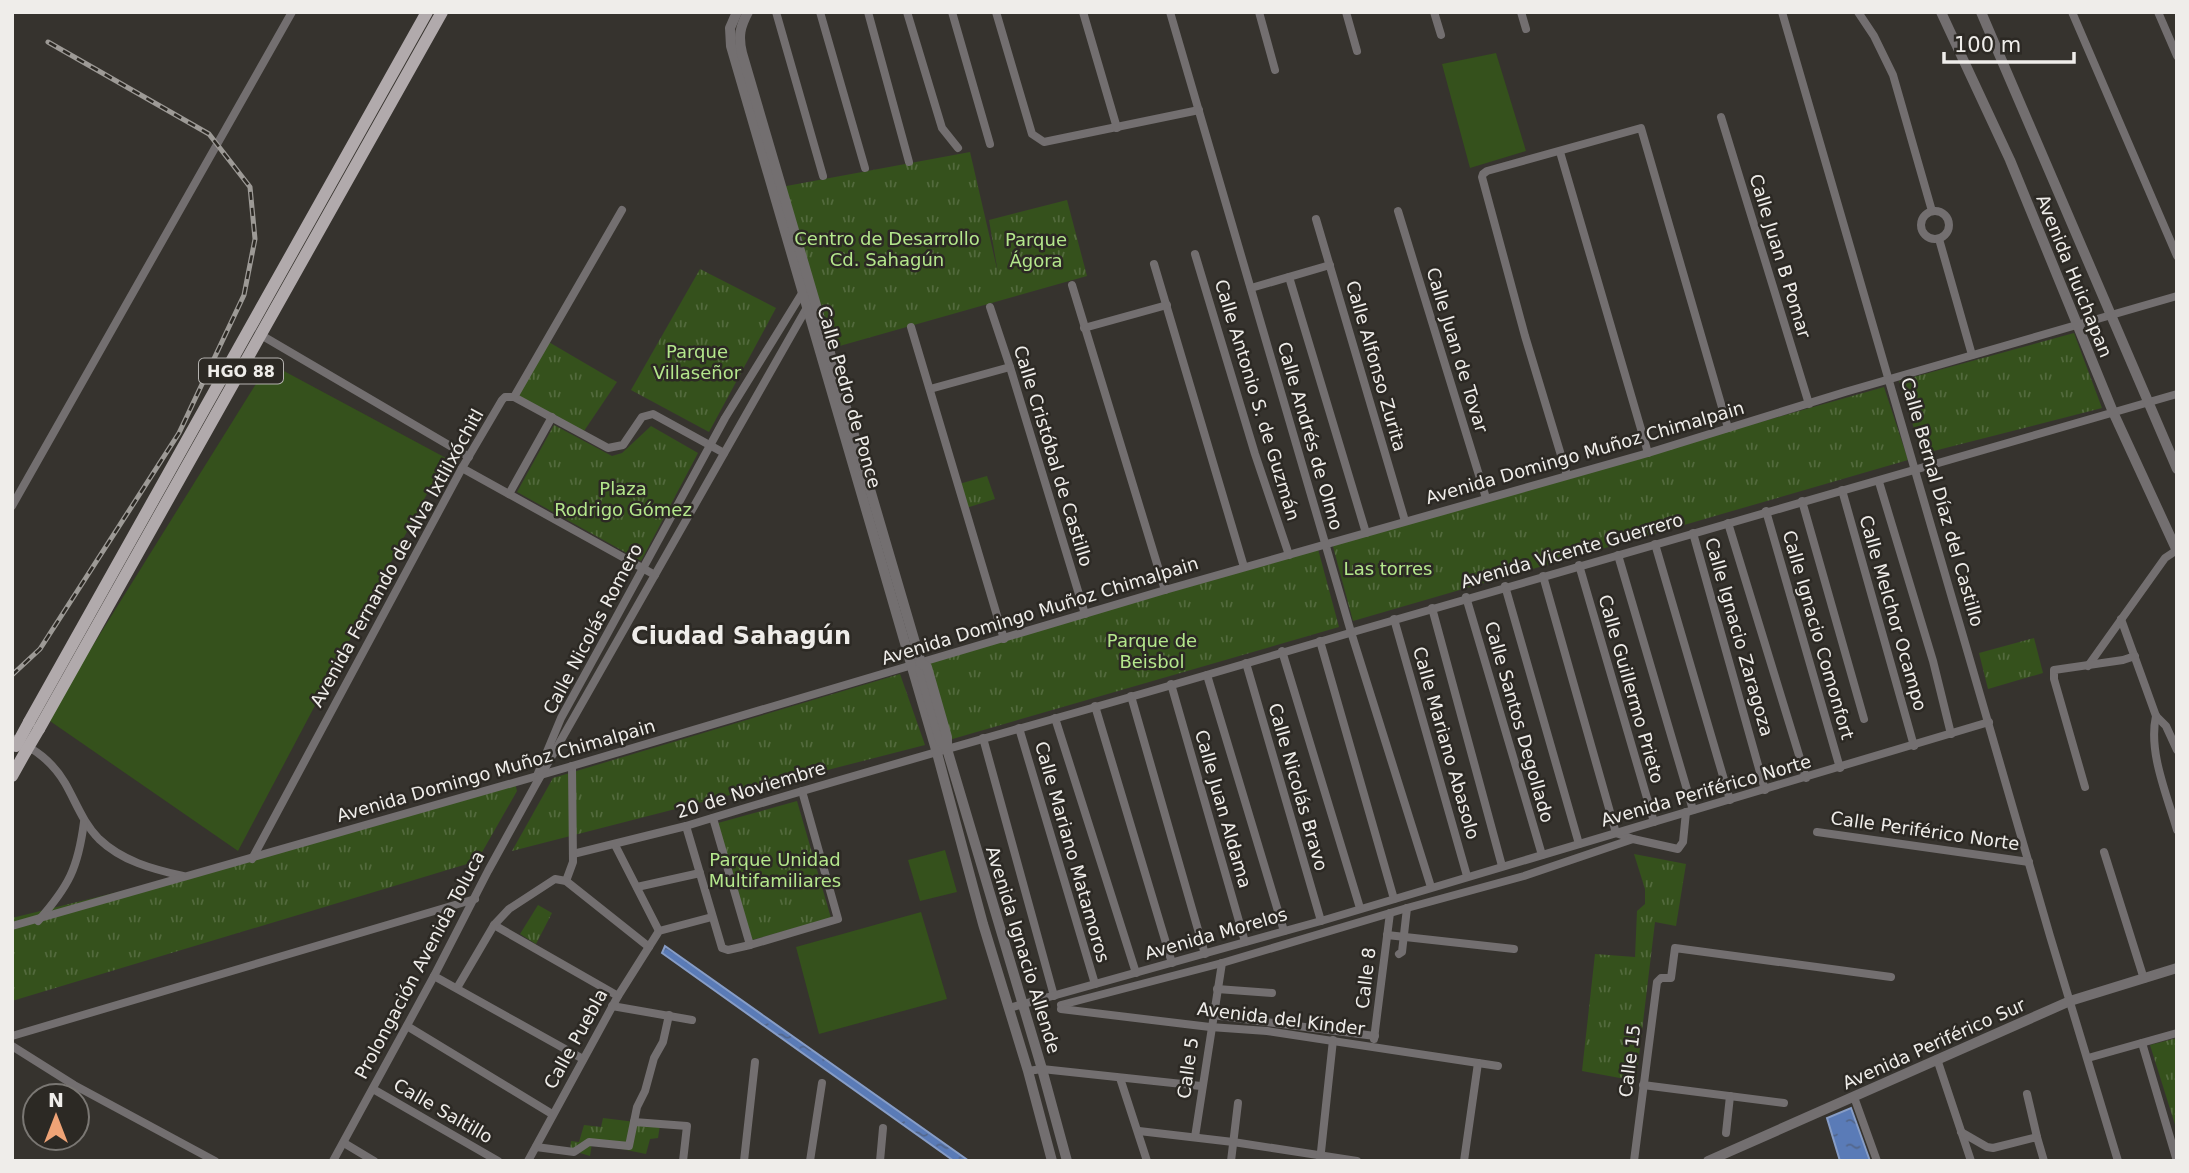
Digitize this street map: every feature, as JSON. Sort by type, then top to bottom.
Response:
[{"type":"main road","name":"HGO 88","points":[[12,776],[16,747],[34,726],[244,353],[427,12]]},
{"type":"main road","name":"HGO 88","points":[[244,353],[261,335],[282,284],[442,12]]},
{"type":"street","points":[[12,506],[292,12]]},
{"type":"street","points":[[736,46],[730,28],[737,12]]},
{"type":"street","points":[[736,46],[741,25],[748,12]]},
{"type":"street","points":[[776,12],[824,176]]},
{"type":"street","points":[[820,12],[865,168]]},
{"type":"street","points":[[868,12],[909,162]]},
{"type":"street","points":[[906,12],[942,128],[958,148]]},
{"type":"street","points":[[952,12],[990,144]]},
{"type":"street","points":[[996,12],[1032,134],[1044,142],[1199,110],[1170,12]]},
{"type":"street","points":[[1083,12],[1117,128]]},
{"type":"street","points":[[1259,12],[1275,70]]},
{"type":"street","points":[[1346,12],[1357,51]]},
{"type":"street","points":[[1434,12],[1441,35]]},
{"type":"street","points":[[1521,12],[1526,29]]},
{"type":"street","name":"Calle Bernal Díaz del Castillo","points":[[1782,12],[2118,1161]]},
{"type":"street","points":[[1858,12],[1874,36],[1893,75],[1932,211]]},
{"type":"street","name":"Avenida Huichapan","points":[[1941,12],[2010,160],[2113,412],[2177,551]]},
{"type":"street","name":"Avenida Huichapan","points":[[1981,12],[2177,469]]},
{"type":"street","points":[[2072,12],[2177,256]]},
{"type":"street","points":[[2158,12],[2177,56]]},
{"type":"street","name":"Calle Pedro de Ponce","points":[[736,46],[809,282],[921,663],[927,667],[947,737],[942,751]]},
{"type":"street","name":"Calle Pedro de Ponce","points":[[736,46],[806,308],[911,666],[942,751]]},
{"type":"street","name":"Calle Andrés de Olmo","points":[[1199,110],[1351,632],[1430,887]]},
{"type":"street","name":"Calle Juan B Pomar","points":[[1721,117],[1809,404]]},
{"type":"street","points":[[1567,475],[1525,336],[1483,180],[1483,174],[1487,171],[1641,128],[1728,428]]},
{"type":"street","points":[[1560,152],[1648,453]]},
{"type":"street","name":"Avenida Fernando de Alva Ixtlilxóchitl","points":[[251,859],[462,468],[502,400],[505,397],[514,397],[622,210]]},
{"type":"street","name":"Calle Juan de Tovar","points":[[1398,211],[1486,498]]},
{"type":"street","points":[[1932,211],[1942,213],[1949,222],[1948,233],[1939,239],[1928,238],[1921,229],[1923,218],[1932,211]]},
{"type":"street","name":"Calle Alfonso Zurita","points":[[1316,219],[1405,521]]},
{"type":"street","points":[[1939,239],[1972,355]]},
{"type":"street","name":"Calle Antonio S. de Guzmán","points":[[1195,254],[1255,454],[1289,555]]},
{"type":"street","points":[[1154,264],[1244,568]]},
{"type":"street","points":[[1251,288],[1330,265]]},
{"type":"street","points":[[1289,277],[1366,533]]},
{"type":"street","name":"Calle Nicolás Romero","points":[[538,778],[561,718],[725,418],[809,282]]},
{"type":"street","points":[[1072,285],[1165,590]]},
{"type":"street","name":"Avenida Domingo Muñoz Chimalpain","points":[[12,926],[38,921],[538,778],[1165,590],[1648,453],[2177,296]]},
{"type":"street","name":"Calle Nicolás Romero","points":[[538,778],[813,297]]},
{"type":"street","points":[[1084,328],[1167,305]]},
{"type":"street","name":"Calle Cristóbal de Castillo","points":[[990,307],[1085,614]]},
{"type":"street","points":[[911,327],[1004,639]]},
{"type":"street","points":[[261,335],[469,457]]},
{"type":"street","points":[[930,389],[1010,367]]},
{"type":"street","name":"Avenida Vicente Guerrero","points":[[942,751],[1466,597],[1766,511],[1879,482],[2177,394]]},
{"type":"street","points":[[514,397],[608,448],[623,445],[642,417],[649,414],[724,453]]},
{"type":"street","points":[[509,494],[552,417]]},
{"type":"street","points":[[462,468],[655,575]]},
{"type":"street","name":"Calle Melchor Ocampo","points":[[1879,482],[1933,661],[1951,734]]},
{"type":"street","points":[[687,490],[699,497]]},
{"type":"street","name":"Calle Melchor Ocampo","points":[[1842,490],[1914,746]]},
{"type":"street","name":"Calle Ignacio Comonfort","points":[[1802,501],[1864,719]]},
{"type":"street","name":"Calle Ignacio Comonfort","points":[[1766,511],[1840,768]]},
{"type":"street","name":"Calle Ignacio Zaragoza","points":[[1728,523],[1806,778]]},
{"type":"street","name":"Calle Ignacio Zaragoza","points":[[1693,533],[1765,790]]},
{"type":"street","points":[[1656,544],[1730,800]]},
{"type":"street","points":[[2088,666],[2165,558],[2177,551]]},
{"type":"street","points":[[1543,576],[1616,833],[1678,849],[1683,842],[1689,811],[1618,555]]},
{"type":"street","name":"Calle Guillermo Prieto","points":[[1579,565],[1654,822]]},
{"type":"street","name":"Calle Santos Degollado","points":[[1505,586],[1579,844]]},
{"type":"street","name":"Calle Santos Degollado","points":[[1466,597],[1542,855]]},
{"type":"street","name":"Calle Mariano Abasolo","points":[[1432,608],[1503,866]]},
{"type":"street","name":"Calle Mariano Abasolo","points":[[1394,619],[1467,876]]},
{"type":"street","points":[[2121,619],[2156,716],[2166,726],[2177,750]]},
{"type":"street","points":[[1320,641],[1394,899]]},
{"type":"street","name":"Calle Nicolás Bravo","points":[[1282,651],[1360,908]]},
{"type":"street","points":[[2085,787],[2054,679],[2054,670],[2135,656]]},
{"type":"street","name":"Calle Nicolás Bravo","points":[[1246,663],[1321,921]]},
{"type":"street","name":"Calle Juan Aldama","points":[[1207,674],[1284,931]]},
{"type":"street","name":"Calle Juan Aldama","points":[[1171,684],[1245,942]]},
{"type":"street","points":[[1131,696],[1205,954]]},
{"type":"street","points":[[1095,706],[1172,963]]},
{"type":"street","points":[[2156,716],[2153,730],[2156,747],[2177,830]]},
{"type":"street","points":[[561,718],[571,724]]},
{"type":"street","name":"Calle Mariano Matamoros","points":[[1055,718],[1136,973]]},
{"type":"street","name":"Avenida Periférico Norte","points":[[1430,887],[1989,722]]},
{"type":"street","name":"Calle Mariano Matamoros","points":[[1019,729],[1095,984]]},
{"type":"street","points":[[983,738],[1054,996]]},
{"type":"street","points":[[16,747],[40,753],[49,761],[65,783],[84,822],[98,838],[126,858],[155,870],[185,877]]},
{"type":"street","name":"20 de Noviembre","points":[[573,854],[686,826],[942,751]]},
{"type":"street","name":"Avenida Ignacio Allende","points":[[942,751],[1042,1069],[1067,1161]]},
{"type":"street","name":"Avenida Ignacio Allende","points":[[942,751],[983,924],[1028,1071],[1052,1161]]},
{"type":"street","points":[[565,879],[572,868],[573,854],[572,766]]},
{"type":"street","name":"Prolongación Avenida Toluca","points":[[333,1161],[538,778]]},
{"type":"street","points":[[686,826],[720,944],[725,949],[750,945],[838,919],[802,791]]},
{"type":"street","points":[[713,818],[750,945]]},
{"type":"street","points":[[38,921],[72,876],[79,859],[84,822]]},
{"type":"street","name":"Calle Periférico Norte","points":[[1816,832],[2029,862]]},
{"type":"street","name":"Avenida Morelos","points":[[1061,1007],[1524,877],[1633,839]]},
{"type":"street","points":[[615,845],[637,887],[654,939]]},
{"type":"street","points":[[2104,852],[2144,979]]},
{"type":"street","points":[[637,887],[700,873]]},
{"type":"street","points":[[457,988],[494,925],[509,909],[555,879],[565,879],[654,939]]},
{"type":"street","name":"Avenida Morelos","points":[[1009,1008],[1321,921],[1430,887]]},
{"type":"street","points":[[12,1036],[475,898]]},
{"type":"street","points":[[1399,954],[1402,952],[1407,908]]},
{"type":"street","name":"Calle 8","points":[[1373,1046],[1390,913]]},
{"type":"street","points":[[654,939],[712,917]]},
{"type":"street","points":[[494,925],[618,996]]},
{"type":"street","points":[[1387,935],[1514,949]]},
{"type":"street","name":"Calle Puebla","points":[[528,1161],[612,1006],[654,939]]},
{"type":"street","name":"Calle 15","points":[[1634,1161],[1657,982],[1661,978],[1671,978],[1675,948],[1891,977]]},
{"type":"street","name":"Calle 5","points":[[1195,1137],[1222,963]]},
{"type":"street","name":"Avenida Periférico Sur","points":[[1708,1161],[1726,1157],[1937,1059],[2070,1001],[2177,968]]},
{"type":"street","points":[[434,976],[583,1059]]},
{"type":"street","points":[[1217,989],[1272,993]]},
{"type":"street","points":[[612,1006],[692,1020]]},
{"type":"street","name":"Avenida del Kinder","points":[[1061,1007],[1210,1027],[1267,1031],[1498,1066]]},
{"type":"street","points":[[536,1147],[570,1152],[578,1151],[589,1142],[628,1146],[631,1144],[634,1122],[654,1058],[663,1042],[669,1015]]},
{"type":"street","points":[[1212,1015],[1375,1036]]},
{"type":"street","points":[[407,1026],[552,1114]]},
{"type":"street","points":[[2088,1058],[2177,1033]]},
{"type":"street","points":[[1320,1158],[1333,1040]]},
{"type":"street","points":[[2142,1043],[2177,1161]]},
{"type":"street","points":[[12,1046],[74,1085],[215,1161]]},
{"type":"street","points":[[1937,1059],[1971,1161]]},
{"type":"street","points":[[744,1161],[755,1062]]},
{"type":"street","points":[[1464,1161],[1478,1063]]},
{"type":"street","points":[[1028,1071],[1042,1069],[1201,1086]]},
{"type":"street","points":[[1120,1078],[1147,1161]]},
{"type":"street","points":[[810,1161],[822,1083]]},
{"type":"street","points":[[1643,1085],[1784,1102]]},
{"type":"street","name":"Calle Saltillo","points":[[373,1089],[498,1161]]},
{"type":"street","points":[[2027,1094],[2044,1161]]},
{"type":"street","points":[[1726,1133],[1730,1096]]},
{"type":"street","points":[[1854,1097],[1877,1161]]},
{"type":"street","points":[[1230,1161],[1238,1103]]},
{"type":"street","points":[[634,1122],[687,1126],[683,1161]]},
{"type":"street","points":[[880,1161],[883,1128]]},
{"type":"street","points":[[1139,1131],[1356,1161]]},
{"type":"street","points":[[1961,1132],[1993,1148],[2037,1137]]},
{"type":"street","points":[[344,1143],[374,1161]]},
{"type":"green space","points":[[1496,53],[1526,151],[1470,168],[1442,64]]},
{"type":"green space","name":"Centro de Desarrollo Cd. Sahagún","points":[[970,152],[998,273],[989,220],[1067,200],[1087,276],[829,349],[781,187]]},
{"type":"green space","name":"Parque Villaseñor","points":[[700,269],[776,308],[709,432],[631,390]]},
{"type":"green space","points":[[2074,333],[2102,408],[1922,454],[1899,381]]},
{"type":"green space","points":[[547,341],[617,382],[582,434],[514,397]]},
{"type":"green space","points":[[269,363],[446,458],[238,851],[47,719]]},
{"type":"green space","name":"Las torres","points":[[1884,387],[1908,460],[1353,621],[1332,543]]},
{"type":"green space","name":"Plaza Rodrigo Gómez","points":[[554,425],[612,456],[622,453],[651,426],[698,453],[641,561],[517,492]]},
{"type":"green space","points":[[987,476],[995,499],[966,508],[959,484]]},
{"type":"green space","name":"Las torres","points":[[1318,549],[1339,627],[949,740],[927,663]]},
{"type":"green space","points":[[2034,638],[2043,673],[1988,689],[1979,653]]},
{"type":"green space","points":[[900,674],[925,745],[512,851],[553,778]]},
{"type":"green space","points":[[515,783],[517,791],[477,861],[12,1001],[12,918],[244,861]]},
{"type":"green space","name":"Parque Unidad Multifamiliares","points":[[797,801],[831,918],[752,940],[718,823]]},
{"type":"green space","points":[[945,850],[957,892],[920,901],[908,860]]},
{"type":"green space","points":[[1634,854],[1686,864],[1676,926],[1655,922],[1636,1081],[1582,1071],[1595,954],[1635,957],[1637,911],[1645,904],[1645,889]]},
{"type":"green space","points":[[538,905],[552,913],[536,944],[520,934]]},
{"type":"green space","points":[[921,912],[947,999],[819,1034],[796,947]]},
{"type":"green space","points":[[2177,1038],[2177,1131],[2150,1045]]},
{"type":"green space","points":[[603,1118],[660,1125],[658,1138],[650,1139],[646,1154],[592,1143],[590,1156],[570,1150],[571,1141],[579,1142],[584,1125],[601,1127]]},
{"type":"water","points":[[665,946],[969,1161],[954,1161],[662,953]]},
{"type":"water","points":[[1851,1108],[1870,1161],[1840,1161],[1827,1118]]},
{"type":"railway","points":[[12,675],[40,649],[179,433],[244,295],[255,239],[250,187],[209,134],[48,42]]},
{"type":"district","name":"Ciudad Sahagún","points":[[741,636]]},
{"type":"park label","name":"Parque Ágora","points":[[1036,250]]},
{"type":"park label","name":"Parque de Beisbol","points":[[1152,651]]}]
